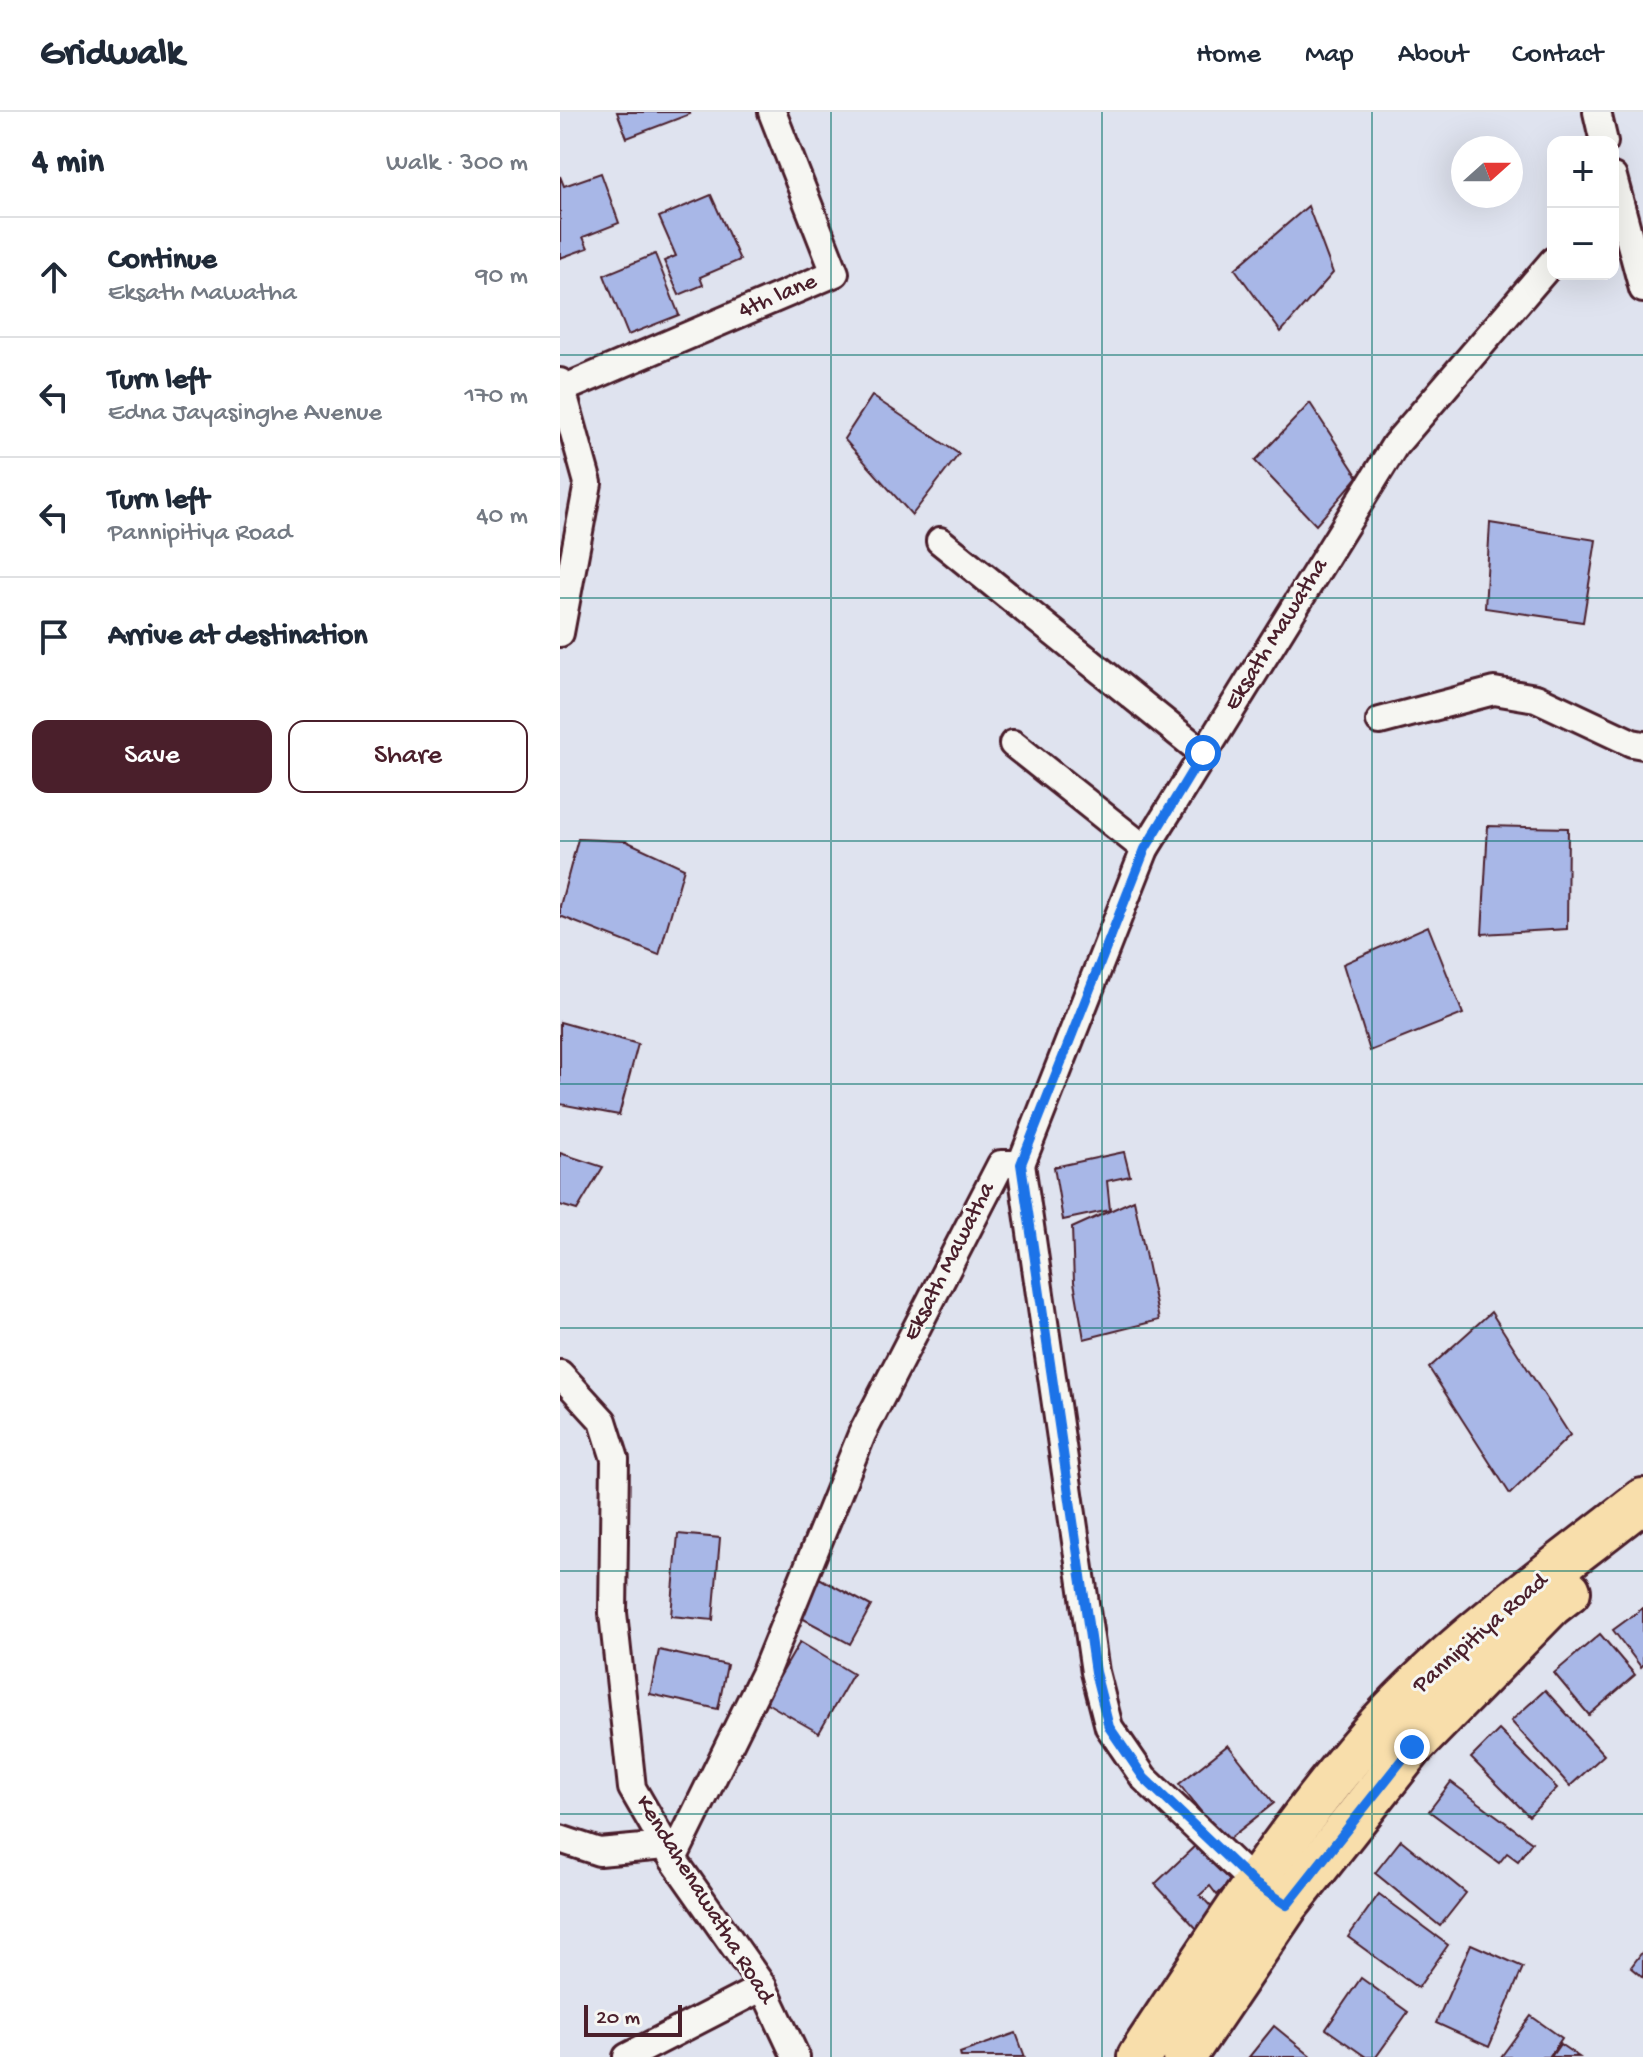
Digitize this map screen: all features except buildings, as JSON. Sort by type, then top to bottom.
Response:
[{"type":"main road","name":"Pannipitiya Road","points":[[1184,2057],[1270,1894],[1369,1736],[1450,1654],[1643,1500]]},
{"type":"main road","name":"Pannipitiya Road","points":[[1139,2057],[1270,1894],[1551,1605],[1643,1534]]},
{"type":"street","name":"4th lane","points":[[561,386],[835,273],[772,112]]},
{"type":"street","points":[[1597,112],[1603,136]]},
{"type":"street","points":[[1619,204],[1643,289]]},
{"type":"street","name":"Eksath Mawatha","points":[[669,1853],[766,1670],[862,1434],[1001,1164],[1021,1164],[1145,849],[1395,445],[1547,268]]},
{"type":"street","points":[[561,386],[588,483],[561,619]]},
{"type":"street","points":[[940,541],[1203,753]]},
{"type":"street","points":[[1380,721],[1494,691],[1536,698],[1632,743],[1643,745]]},
{"type":"street","points":[[1013,744],[1145,849]]},
{"type":"street","points":[[1021,1164],[1095,1672],[1109,1727],[1144,1778],[1270,1894]]},
{"type":"street","name":"Kendahenawatha Road","points":[[560,1374],[603,1421],[615,1459],[613,1613],[632,1788],[669,1853],[763,1987],[796,2057]]},
{"type":"street","points":[[560,1839],[599,1852],[669,1853]]},
{"type":"street","points":[[627,2057],[763,1987]]},
{"type":"route","points":[[1203,753],[1145,849],[1021,1164],[1095,1672],[1109,1727],[1144,1778],[1254,1883],[1287,1905],[1412,1747]]}]
